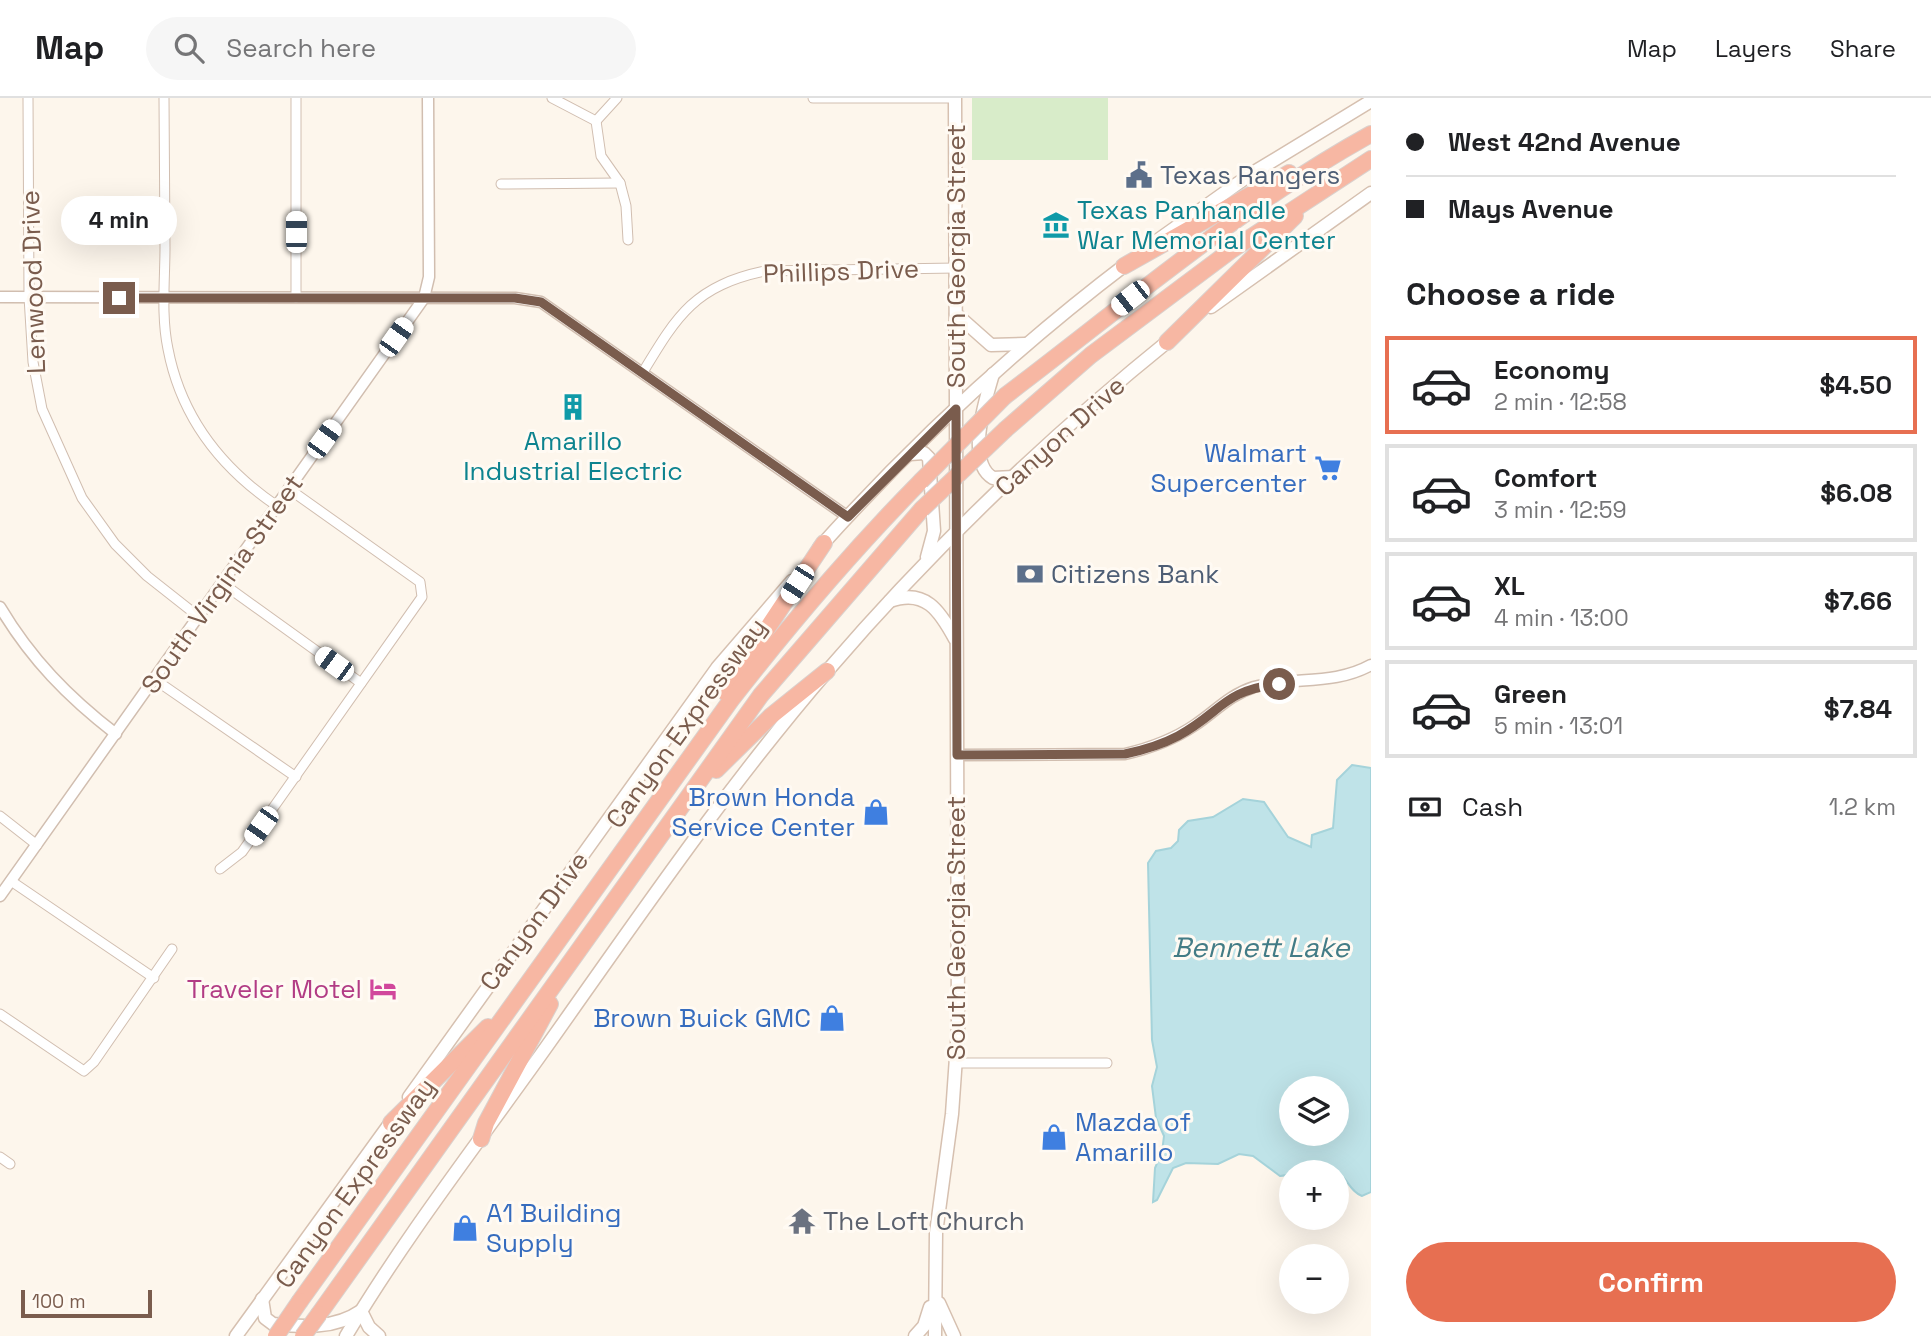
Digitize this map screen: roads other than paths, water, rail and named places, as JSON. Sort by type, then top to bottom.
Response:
[{"type":"highway","name":"Canyon Expressway","points":[[276,1336],[684,766],[793,620],[853,550],[1005,396],[1130,298],[1318,164],[1371,134]]},
{"type":"highway","name":"Canyon Expressway","points":[[303,1336],[761,695],[922,509],[1006,429],[1091,355],[1230,251],[1371,159]]},
{"type":"highway","points":[[1124,266],[1283,175],[1318,164]]},
{"type":"highway","points":[[1167,342],[1281,228],[1336,180]]},
{"type":"highway","points":[[684,766],[693,743],[824,543]]},
{"type":"highway","points":[[689,796],[771,716],[827,670]]},
{"type":"highway","points":[[481,1139],[491,1113],[584,941]]},
{"type":"highway","points":[[391,1123],[486,1028],[552,950]]},
{"type":"main road","name":"South Georgia Street","points":[[935,1336],[934,1286],[939,1193],[952,1114],[955,1063],[955,98]]},
{"type":"main road","name":"Canyon Drive","points":[[236,1336],[717,668],[824,543],[910,454],[1025,344],[1124,266],[1241,180],[1371,100]]},
{"type":"main road","name":"Canyon Drive","points":[[346,1336],[481,1139],[679,862],[827,670],[956,530],[1093,404],[1167,342],[1270,263],[1371,192]]},
{"type":"main road","points":[[956,314],[991,345],[1025,344]]},
{"type":"main road","points":[[993,373],[980,414],[981,459],[984,469],[993,478],[1014,477]]},
{"type":"main road","points":[[910,454],[927,454],[934,489],[934,531],[924,564]]},
{"type":"main road","points":[[890,601],[902,596],[927,600],[938,608],[957,642]]},
{"type":"main road","points":[[915,1336],[924,1326],[934,1286]]},
{"type":"main road","points":[[934,1286],[941,1311],[954,1336]]},
{"type":"main road","points":[[262,1299],[265,1318],[272,1324],[333,1324],[346,1321],[361,1311],[369,1327],[379,1336]]},
{"type":"street","name":"Lenwood Drive","points":[[28,98],[29,297],[33,362],[42,409],[82,498],[115,544],[147,576],[199,617]]},
{"type":"street","points":[[164,98],[165,298],[167,347],[174,374],[194,422],[228,468],[277,506]]},
{"type":"street","points":[[296,98],[296,298]]},
{"type":"street","name":"South Virginia Street","points":[[0,896],[424,298],[429,277],[428,98]]},
{"type":"street","points":[[552,98],[596,121]]},
{"type":"street","points":[[596,121],[617,98]]},
{"type":"street","points":[[813,98],[955,98]]},
{"type":"street","points":[[596,121],[601,156],[620,183],[626,206],[628,240]]},
{"type":"street","points":[[501,184],[620,183]]},
{"type":"street","name":"Phillips Drive","points":[[643,372],[679,316],[714,287],[737,277],[765,271],[956,268]]},
{"type":"street","points":[[0,297],[515,298],[541,302],[848,517]]},
{"type":"street","points":[[220,869],[242,852],[422,597],[424,590],[420,582],[289,489]]},
{"type":"street","points":[[222,583],[361,683]]},
{"type":"street","points":[[0,607],[19,638],[52,679],[116,734]]},
{"type":"street","points":[[957,755],[1125,754],[1152,748],[1178,736],[1238,693],[1258,686],[1337,679],[1371,665]]},
{"type":"street","points":[[154,679],[296,777]]},
{"type":"street","points":[[0,816],[37,845]]},
{"type":"street","points":[[11,881],[154,978]]},
{"type":"street","points":[[0,1014],[84,1071],[94,1062],[172,949]]},
{"type":"street","points":[[955,1063],[1107,1063]]},
{"type":"street","points":[[0,1157],[10,1164]]},
{"type":"water","name":"Bennett Lake","points":[[1352,765],[1371,768],[1371,1192],[1362,1196],[1349,1185],[1349,1160],[1279,1160],[1279,1175],[1253,1156],[1239,1154],[1218,1164],[1186,1163],[1173,1168],[1157,1200],[1153,1202],[1155,1168],[1162,1152],[1164,1136],[1156,1118],[1152,1086],[1157,1067],[1152,1040],[1148,863],[1156,851],[1171,848],[1178,841],[1179,830],[1188,821],[1213,817],[1243,799],[1264,802],[1288,837],[1311,847],[1312,835],[1333,828],[1337,780]]},
{"type":"place","name":"Texas Rangers","points":[[1139,175]]},
{"type":"place","name":"Texas Panhandle War Memorial Center","points":[[1056,225]]},
{"type":"place","name":"Amarillo Industrial Electric","points":[[573,407]]},
{"type":"place","name":"Walmart Supercenter","points":[[1328,468]]},
{"type":"place","name":"Citizens Bank","points":[[1030,574]]},
{"type":"place","name":"Brown Honda Service Center","points":[[876,812]]},
{"type":"place","name":"Traveler Motel","points":[[383,989]]},
{"type":"place","name":"Brown Buick GMC","points":[[832,1018]]},
{"type":"place","name":"Mazda of Amarillo","points":[[1054,1137]]},
{"type":"place","name":"The Loft Church","points":[[802,1221]]},
{"type":"place","name":"A1 Building Supply","points":[[465,1228]]}]
